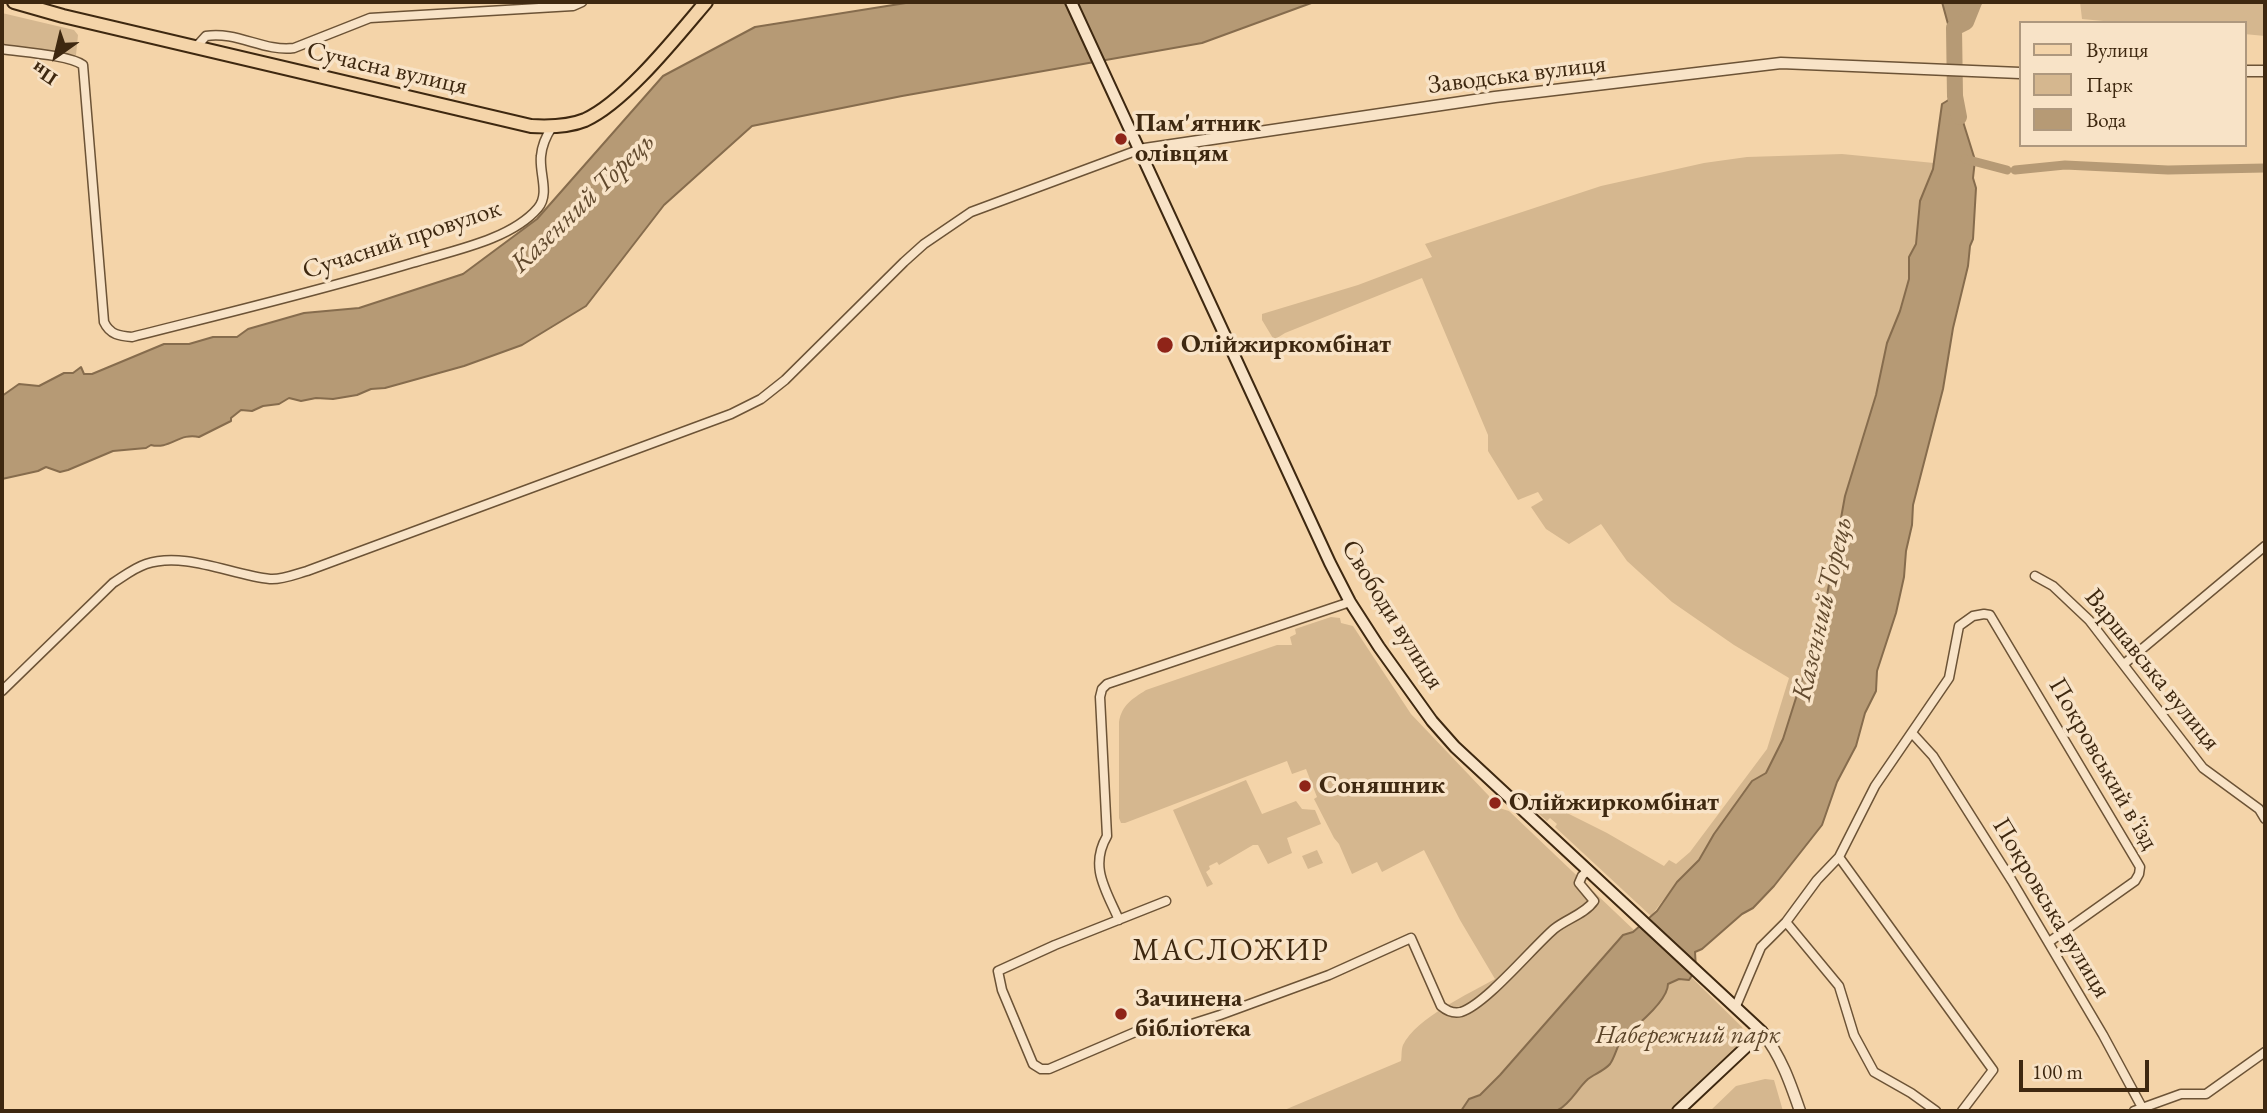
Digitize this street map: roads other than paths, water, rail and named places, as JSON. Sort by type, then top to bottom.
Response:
[{"type":"main road","name":"Сучасна вулиця","points":[[14,2],[63,16],[531,126],[552,127],[583,121],[609,104],[669,46],[706,2]]},
{"type":"main road","name":"Свободи вулиця","points":[[1071,2],[1292,484],[1350,602],[1416,699],[1455,747],[1762,1032]]},
{"type":"main road","points":[[1678,1111],[1762,1032]]},
{"type":"street","points":[[196,47],[206,36],[225,35],[281,50],[294,48],[370,18],[573,6],[582,2]]},
{"type":"street","name":"Сучасний провулок","points":[[2,49],[65,58],[83,65],[103,311],[107,327],[115,335],[132,337],[325,289],[452,252],[517,226],[542,201],[544,187],[541,155],[552,127]]},
{"type":"street","name":"Заводська вулиця","points":[[1138,150],[1495,97],[1781,63],[2018,74]]},
{"type":"street","points":[[2246,71],[2265,71]]},
{"type":"street","points":[[2,691],[113,583],[132,570],[149,563],[168,561],[207,565],[272,579],[307,572],[731,414],[761,398],[785,380],[904,262],[924,244],[971,212],[1138,150]]},
{"type":"street","points":[[2124,664],[2265,546]]},
{"type":"street","name":"Варшавська вулиця","points":[[2035,576],[2053,586],[2090,620],[2203,768],[2262,806],[2265,819]]},
{"type":"street","points":[[1119,920],[1098,865],[1101,848],[1107,836],[1100,697],[1102,689],[1107,684],[1350,602]]},
{"type":"street","name":"Покровський в'їзд","points":[[1912,733],[1949,678],[1959,626],[1973,616],[1990,615],[2140,866],[2135,881],[2049,942]]},
{"type":"street","points":[[1736,1006],[1761,947],[1786,922],[1817,880],[1839,857],[1875,786],[1912,733]]},
{"type":"street","name":"Покровська вулиця","points":[[1912,733],[1933,756],[2049,942],[2140,1110]]},
{"type":"street","points":[[1839,857],[1993,1070],[1962,1111]]},
{"type":"street","points":[[1166,901],[998,971],[1002,990],[1033,1064],[1041,1069],[1049,1069],[1144,1028],[1163,1031],[1200,1022],[1329,975],[1411,938],[1441,1006],[1449,1012],[1462,1012],[1493,989],[1558,926],[1590,907],[1594,901],[1579,883],[1588,870]]},
{"type":"street","points":[[1786,922],[1839,986],[1854,1035],[1874,1072],[1936,1111]]},
{"type":"street","name":"Свободи вулиця","points":[[1762,1032],[1783,1063],[1800,1111]]},
{"type":"street","points":[[2140,1110],[2181,1094],[2206,1094],[2265,1052]]},
{"type":"water","points":[[912,2],[1314,2],[1202,43],[902,96],[752,126],[664,205],[586,306],[522,345],[464,366],[385,388],[371,389],[357,395],[301,401],[289,398],[279,404],[252,411],[241,410],[231,421],[199,437],[186,437],[146,448],[113,451],[60,472],[46,467],[2,479],[2,396],[19,384],[39,386],[64,373],[73,373],[81,367],[84,374],[92,374],[164,344],[189,344],[213,337],[237,337],[248,329],[304,313],[359,308],[463,274],[537,219],[663,76],[755,27]]},
{"type":"water","points":[[1942,2],[1982,2],[1960,31],[1948,24]]},
{"type":"water","points":[[1955,96],[1975,160],[1973,239],[1953,328],[1943,389],[1913,505],[1904,577],[1896,613],[1877,671],[1876,691],[1865,713],[1856,746],[1837,782],[1822,825],[1753,908],[1695,952],[1696,969],[1689,980],[1679,979],[1668,984],[1659,1003],[1622,1039],[1610,1064],[1588,1079],[1563,1107],[1542,1111],[1461,1111],[1469,1099],[1480,1095],[1500,1075],[1623,935],[1633,932],[1657,911],[1677,882],[1699,860],[1752,781],[1766,773],[1783,739],[1802,679],[1811,662],[1826,601],[1845,496],[1876,395],[1887,343],[1909,279],[1909,257],[1916,244],[1920,201],[1933,169],[1942,104]]},
{"type":"waterway","name":"Казенний Торець","points":[[1959,117],[1955,96],[1954,28],[1966,22],[1974,2]]},
{"type":"waterway","points":[[1965,159],[2007,170]]},
{"type":"waterway","points":[[2015,170],[2065,165],[2168,170],[2265,168]]},
{"type":"place","name":"Пам'ятник олівцям","points":[[1121,139]]},
{"type":"place","name":"Олійжиркомбiнат","points":[[1165,345]]},
{"type":"place","name":"Соняшник","points":[[1305,786]]},
{"type":"place","name":"Олійжиркомбінат","points":[[1495,803]]},
{"type":"place","name":"Зачинена бібліотека","points":[[1121,1014]]},
{"type":"district","name":"МАСЛОЖИР","points":[[1231,952]]},
{"type":"park label","name":"Набережний парк","points":[[1688,1036]]}]
